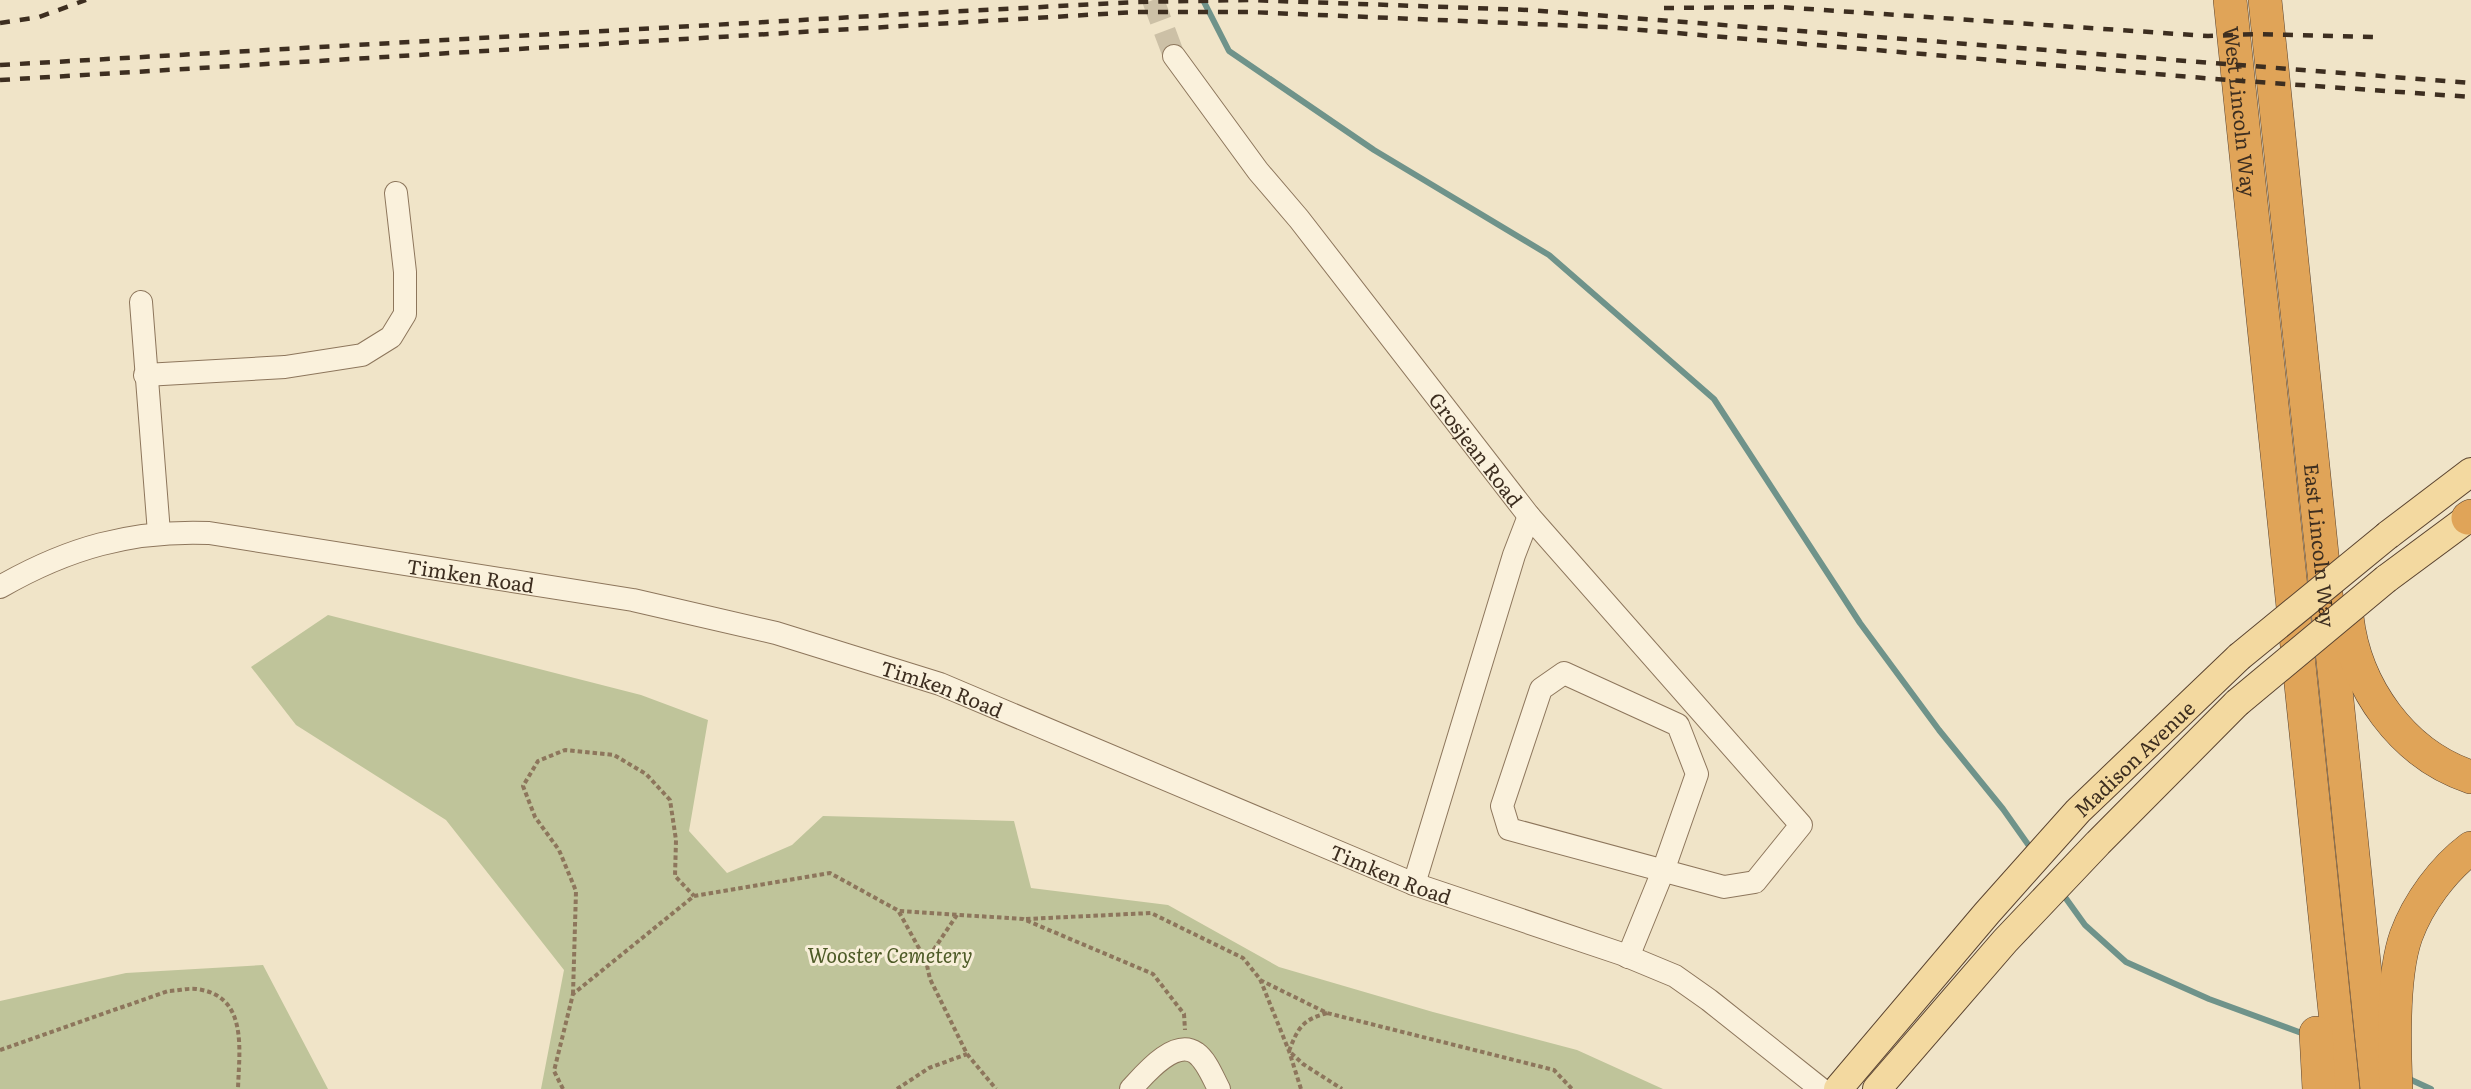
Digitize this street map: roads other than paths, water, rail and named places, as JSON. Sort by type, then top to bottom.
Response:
[{"type":"highway","name":"West Lincoln Way","points":[[2230,0],[2253,224]]},
{"type":"highway","name":"East Lincoln Way","points":[[2265,0],[2377,1089]]},
{"type":"highway","points":[[2280,0],[2349,640],[2359,670],[2391,722],[2411,742],[2456,772],[2471,777]]},
{"type":"highway","name":"East Lincoln Way","points":[[2253,224],[2306,732],[2320,962],[2343,1089]]},
{"type":"highway","points":[[2396,1089],[2397,993],[2406,937],[2421,906],[2440,878],[2471,848]]},
{"type":"highway","points":[[2319,1089],[2320,962]]},
{"type":"main road","name":"Madison Avenue","points":[[1838,1089],[2078,811],[2239,657],[2388,535],[2471,472]]},
{"type":"main road","name":"Madison Avenue","points":[[1877,1089],[2005,941],[2098,843],[2236,704],[2386,579],[2470,517]]},
{"type":"street","name":"Grosjean Road","points":[[1174,56],[1258,171],[1299,219],[1529,516],[1801,825],[1755,882],[1724,887],[1663,871]]},
{"type":"street","points":[[145,375],[285,367],[362,355],[391,337],[405,314],[405,272],[396,193]]},
{"type":"street","points":[[141,302],[159,533]]},
{"type":"street","points":[[1414,884],[1514,555],[1529,516]]},
{"type":"street","name":"Timken Road","points":[[0,587],[32,568],[107,541],[174,532],[220,534],[622,598],[707,615],[786,636],[940,684],[1414,884],[1628,957],[1674,976],[1821,1089]]},
{"type":"street","points":[[1628,957],[1663,871],[1697,774],[1678,725],[1564,673],[1541,689],[1502,806],[1509,829],[1663,871]]},
{"type":"street","points":[[1131,1089],[1156,1062],[1173,1052],[1186,1050],[1196,1053],[1208,1068],[1219,1089]]},
{"type":"waterway","points":[[1203,0],[1229,51],[1374,150],[1549,255],[1714,399],[1860,623],[2032,850]]},
{"type":"waterway","points":[[2062,893],[2085,925],[2126,962],[2209,999],[2307,1035]]},
{"type":"waterway","points":[[2407,1078],[2431,1089]]},
{"type":"tunnel","points":[[1153,0],[1174,56]]},
{"type":"railway","points":[[0,23],[39,17],[86,0]]},
{"type":"railway","points":[[0,65],[1136,2],[1249,0],[1529,10],[2471,83]]},
{"type":"railway","points":[[1664,8],[1779,7],[2208,36],[2257,34],[2374,37]]},
{"type":"railway","points":[[0,80],[1136,12],[1249,12],[1606,27],[2215,79],[2471,97]]},
{"type":"park label","name":"Wooster Cemetery","points":[[890,954]]}]
